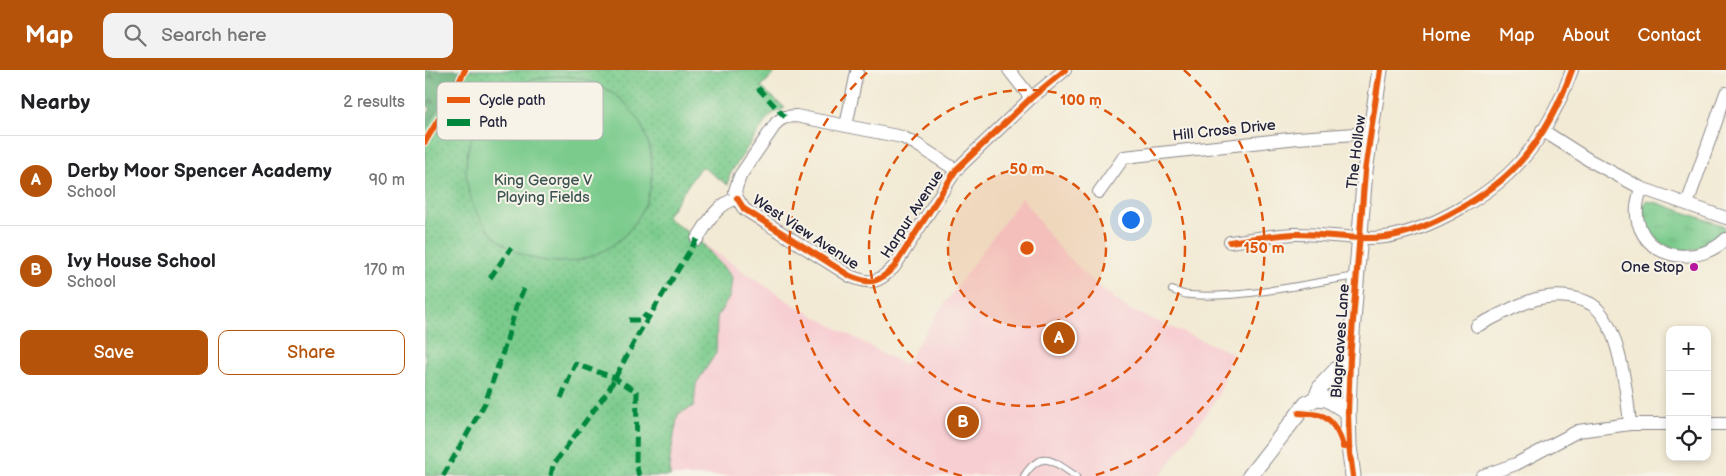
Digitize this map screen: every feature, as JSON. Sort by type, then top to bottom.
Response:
[{"type":"street","points":[[1009,70],[1031,98]]},
{"type":"street","name":"Harpur Avenue","points":[[865,282],[877,281],[894,267],[955,170],[1031,98],[1065,70]]},
{"type":"street","name":"The Hollow","points":[[1360,237],[1365,172],[1380,70]]},
{"type":"street","points":[[1230,242],[1294,234],[1386,237],[1419,228],[1444,218],[1485,192],[1520,162],[1560,102],[1572,70]]},
{"type":"street","points":[[846,126],[857,72]]},
{"type":"street","points":[[1687,204],[1726,93]]},
{"type":"street","points":[[697,239],[719,208],[724,203],[737,198],[735,191],[739,176],[777,122],[785,117],[796,116],[902,137],[955,170]]},
{"type":"street","points":[[1542,130],[1589,160],[1641,188],[1726,218]]},
{"type":"street","name":"Hill Cross Drive","points":[[1099,192],[1125,156],[1298,138],[1370,133]]},
{"type":"street","points":[[1641,188],[1637,203],[1638,221],[1646,236],[1659,248],[1669,254],[1691,257],[1705,254],[1726,240]]},
{"type":"street","name":"West View Avenue","points":[[737,198],[744,209],[851,276],[865,282]]},
{"type":"street","name":"Blagreaves Lane","points":[[1353,476],[1349,446],[1348,412],[1350,358],[1360,237]]},
{"type":"street","points":[[1477,326],[1521,305],[1545,297],[1571,297],[1591,304],[1600,312],[1611,331],[1623,374],[1630,424]]},
{"type":"street","points":[[1316,398],[1321,386],[1350,358]]},
{"type":"street","points":[[1250,476],[1305,404],[1316,398],[1327,399],[1348,412]]},
{"type":"street","points":[[1482,476],[1516,464],[1578,432],[1630,424],[1666,424]]},
{"type":"street","points":[[1711,424],[1726,424]]},
{"type":"lane","points":[[1172,290],[1189,296],[1226,295],[1357,276]]},
{"type":"lane","points":[[1024,476],[1036,461],[1046,459],[1076,476]]},
{"type":"shaded area","points":[[1022,197],[1055,243],[1090,279],[1128,309],[1232,353],[1218,397],[1160,476],[458,476],[666,217],[796,306],[905,365],[937,314]]},
{"type":"green space","points":[[425,70],[461,70],[454,82],[437,82],[437,113],[425,134],[425,119],[431,108],[425,105]]},
{"type":"green space","name":"King George V Playing Fields","points":[[461,70],[777,70],[761,87],[785,108],[772,114],[767,119],[733,169],[728,185],[701,166],[666,217],[700,241],[732,277],[730,296],[717,317],[716,353],[696,384],[694,406],[678,414],[670,458],[670,476],[425,476],[425,131],[437,111],[437,140],[603,140],[603,82],[454,82]]},
{"type":"green space","points":[[559,76],[591,82],[527,82]]},
{"type":"green space","points":[[603,87],[618,97],[631,110],[641,125],[648,142],[652,169],[648,196],[641,213],[631,228],[618,241],[603,251],[586,258],[559,262],[532,258],[515,251],[500,241],[487,228],[477,213],[470,196],[466,169],[471,140],[603,140]]},
{"type":"green space","points":[[1646,201],[1658,203],[1724,226],[1724,233],[1706,247],[1695,250],[1673,248],[1663,244],[1654,237],[1647,227],[1643,210],[1643,204]]},
{"type":"marked path","points":[[758,88],[785,117]]},
{"type":"marked path","points":[[551,476],[553,465],[608,391],[639,333],[697,239]]},
{"type":"marked path","points":[[490,278],[511,248]]},
{"type":"marked path","points":[[443,476],[485,403],[518,301],[526,285]]},
{"type":"marked path","points":[[629,320],[641,320],[647,314]]},
{"type":"marked path","points":[[561,398],[575,364],[615,378],[637,392],[636,463],[639,476]]},
{"type":"cycle path","points":[[459,82],[465,70]]},
{"type":"cycle path","points":[[737,198],[744,209],[850,276],[863,281],[874,281],[894,267],[956,170],[1031,98],[1065,70]]},
{"type":"cycle path","points":[[1353,476],[1349,446],[1348,412],[1350,358],[1365,171],[1380,70]]},
{"type":"cycle path","points":[[1230,242],[1294,234],[1362,238],[1385,237],[1421,227],[1458,210],[1493,187],[1520,162],[1551,118],[1572,70]]},
{"type":"cycle path","points":[[425,142],[437,122]]},
{"type":"cycle path","points":[[1299,413],[1325,417],[1337,431],[1343,447],[1349,446]]},
{"type":"place","name":"One Stop","points":[[1694,267]]},
{"type":"place","name":"Derby Moor Spencer Academy","points":[[1059,338]]},
{"type":"place","name":"Ivy House School","points":[[963,422]]}]
